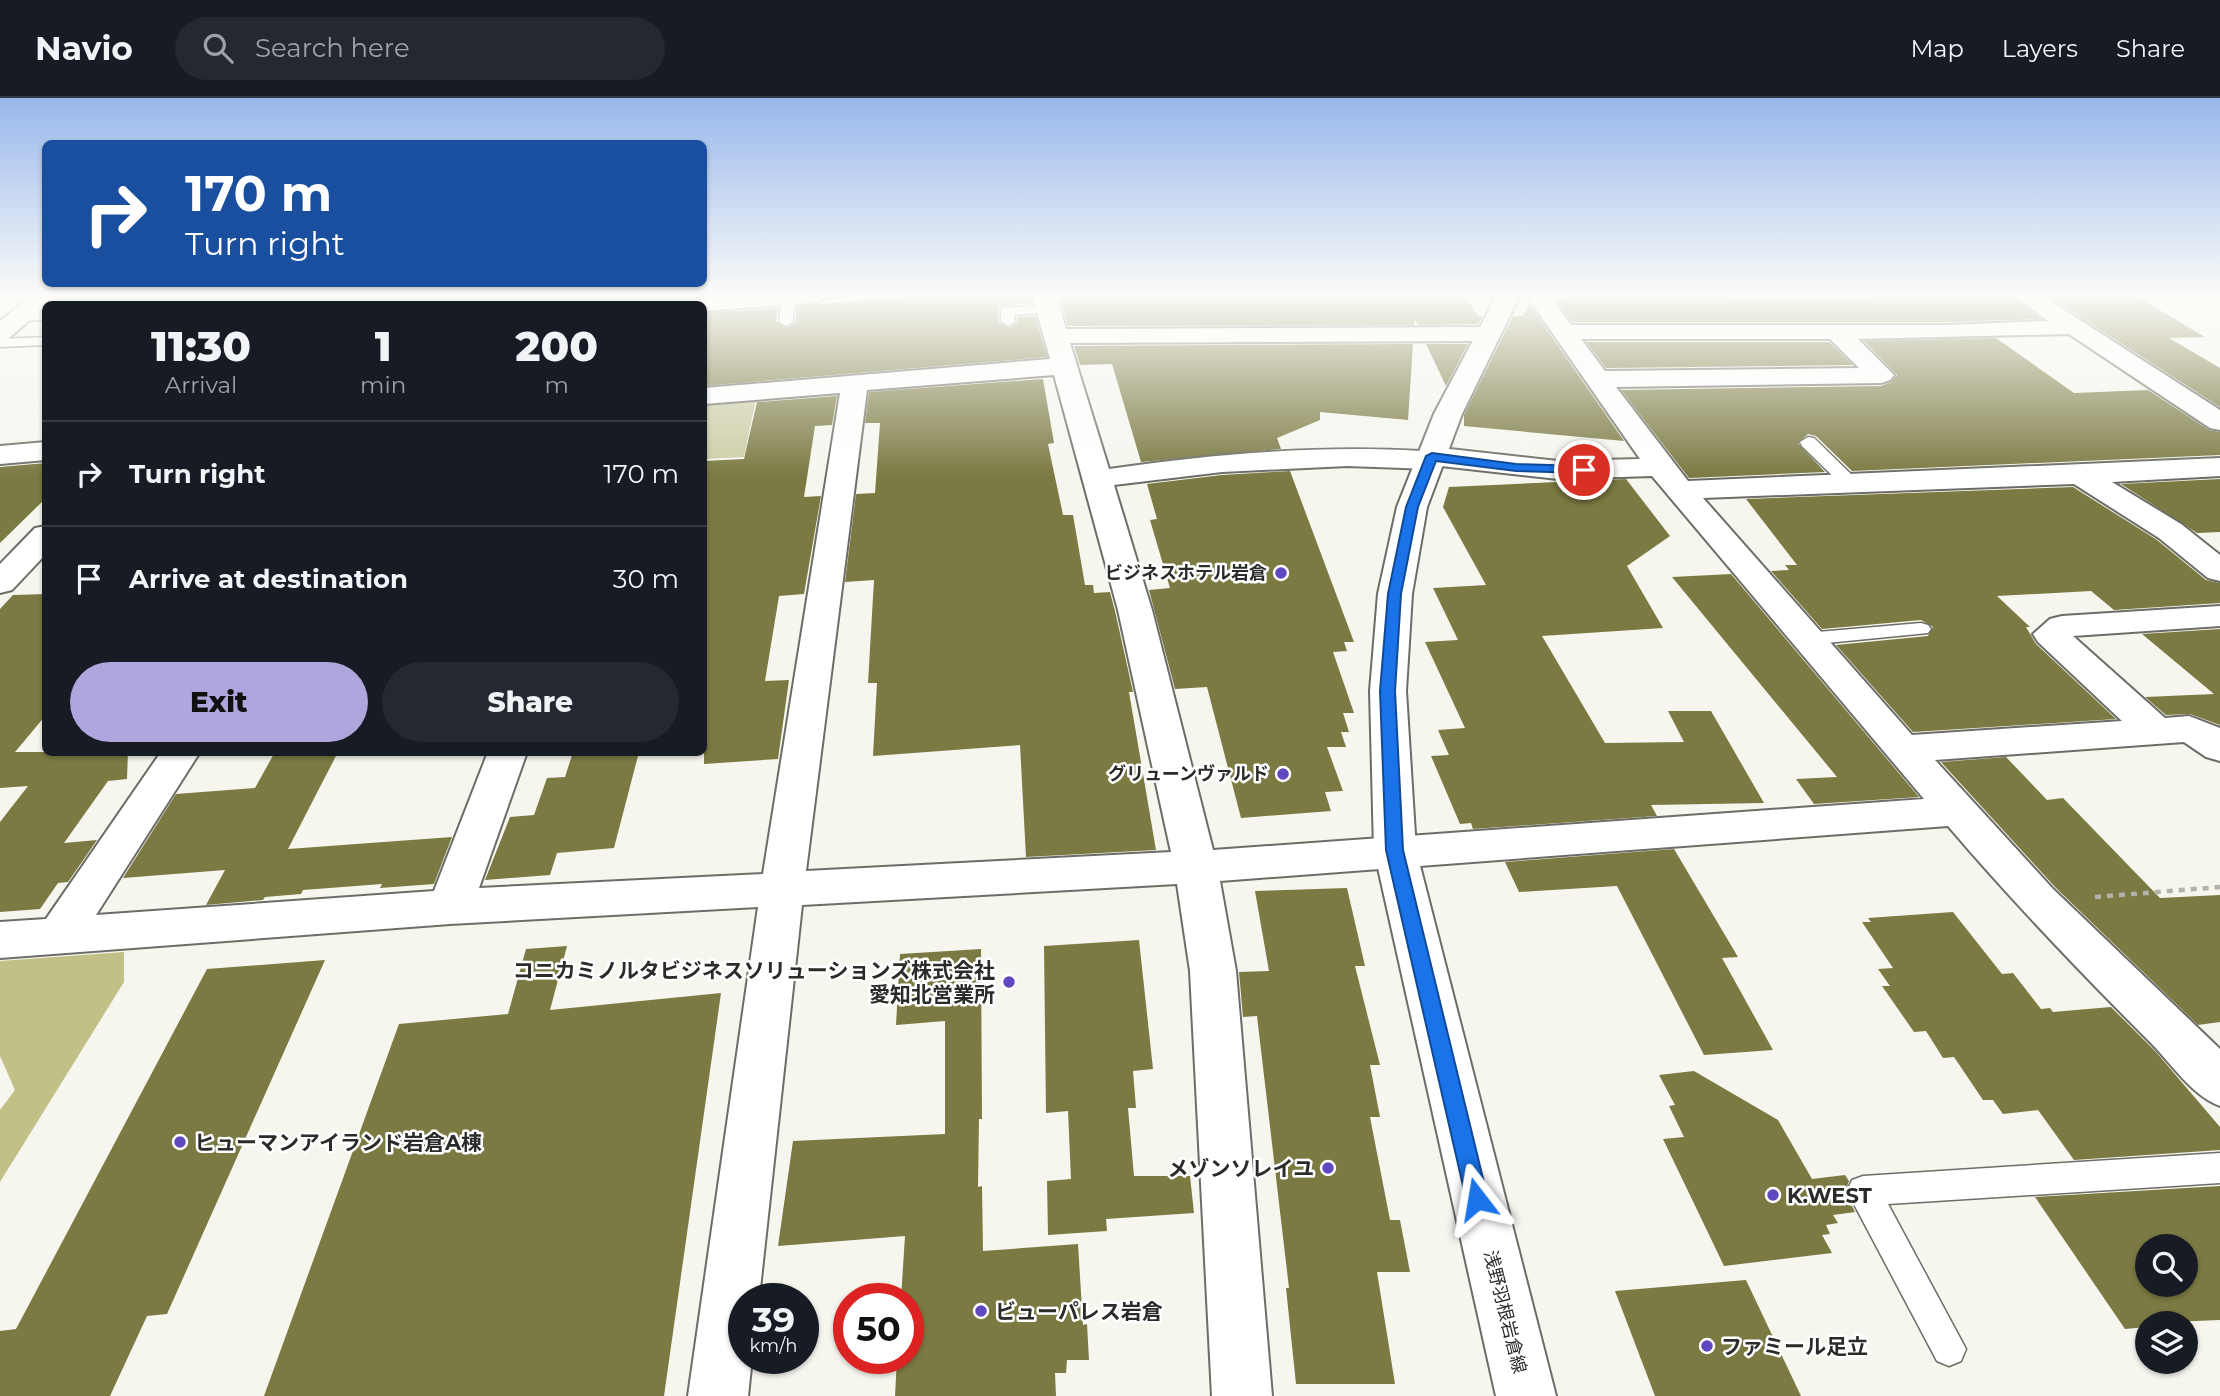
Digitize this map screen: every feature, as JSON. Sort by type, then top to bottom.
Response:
[{"type":"street","points":[[707,396],[855,383],[1031,356]]},
{"type":"street","points":[[1061,356],[1145,648],[1196,867],[1213,971],[1242,1396]]},
{"type":"street","name":"浅野羽根岩倉線","points":[[1477,356],[1448,414],[1412,507],[1395,594],[1388,691],[1395,850],[1526,1396]]},
{"type":"street","points":[[1578,356],[1670,478],[1902,749],[2038,901],[2204,1045],[2220,1084]]},
{"type":"street","points":[[1596,380],[1881,376],[1860,356]]},
{"type":"street","points":[[2118,356],[2220,422]]},
{"type":"street","points":[[718,1396],[782,889],[855,383]]},
{"type":"street","points":[[0,455],[42,451]]},
{"type":"street","points":[[1098,479],[1167,468],[1372,456],[1431,458],[1670,478],[1851,484],[2220,467]]},
{"type":"street","points":[[2080,475],[2170,531],[2220,571]]},
{"type":"street","points":[[0,583],[42,539]]},
{"type":"street","points":[[2156,731],[2050,634],[2062,626],[2220,616]]},
{"type":"street","points":[[1902,749],[2189,729],[2209,738],[2220,748]]},
{"type":"street","points":[[61,933],[178,756]]},
{"type":"street","points":[[450,907],[507,756]]},
{"type":"street","points":[[0,940],[61,933],[450,907],[1196,867],[1395,850],[1958,811]]},
{"type":"lane","points":[[1808,442],[1851,484]]},
{"type":"lane","points":[[1806,639],[1921,629]]},
{"type":"lane","points":[[1949,1349],[1863,1191],[2220,1168]]},
{"type":"path","points":[[2038,901],[2220,887]]},
{"type":"green space","points":[[756,399],[744,457],[707,459],[707,404]]},
{"type":"shaded area","points":[[124,952],[124,982],[0,1182],[0,1110],[15,1090],[0,1056],[0,961]]},
{"type":"building","points":[[707,356],[1047,357],[707,386]]},
{"type":"building","points":[[1077,356],[1412,356],[1408,420],[1320,412],[1320,420],[1277,438],[1281,449],[1141,462],[1112,364],[1080,365]]},
{"type":"building","points":[[1432,356],[1462,356],[1446,386]]},
{"type":"building","points":[[1493,356],[1565,356],[1624,441],[1464,426],[1464,415]]},
{"type":"building","points":[[1596,356],[1843,356],[1853,365],[1606,368]]},
{"type":"building","points":[[1878,356],[2021,356],[2074,393],[2148,390],[2209,430],[2220,432],[2220,455],[1852,471],[1816,436],[1808,434],[1798,443],[1825,472],[1689,478],[1621,390],[1881,386],[1891,382],[1897,375]]},
{"type":"building","points":[[2140,356],[2199,356],[2220,368],[2220,407]]},
{"type":"building","points":[[1043,379],[1054,443],[1048,444],[1063,515],[1073,515],[1085,585],[1093,585],[1094,593],[1110,592],[1115,611],[1133,692],[1129,692],[1156,850],[1026,857],[1020,745],[873,756],[877,683],[868,683],[874,580],[845,582],[856,494],[875,493],[880,423],[865,423],[869,392]]},
{"type":"building","points":[[837,396],[832,425],[815,426],[804,497],[821,496],[804,594],[779,596],[765,681],[789,680],[778,759],[704,764],[704,756],[707,756],[707,461],[744,459],[757,402]]},
{"type":"building","points":[[42,463],[42,502],[0,543],[0,467]]},
{"type":"building","points":[[1290,471],[1354,642],[1344,642],[1347,651],[1333,652],[1354,713],[1343,713],[1349,732],[1341,732],[1346,747],[1327,747],[1343,791],[1325,792],[1331,811],[1241,818],[1207,687],[1175,689],[1149,590],[1170,588],[1150,520],[1157,519],[1147,484],[1222,475]]},
{"type":"building","points":[[1626,479],[1670,536],[1627,566],[1663,628],[1542,636],[1605,743],[1684,742],[1668,711],[1711,711],[1764,803],[1651,805],[1657,816],[1473,829],[1471,823],[1460,824],[1431,756],[1449,755],[1438,730],[1465,728],[1425,642],[1458,640],[1433,588],[1486,585],[1443,507],[1449,487]]},
{"type":"building","points":[[2220,479],[2220,532],[2197,533],[2121,484]]},
{"type":"building","points":[[2073,487],[2157,540],[2206,580],[2220,583],[2220,603],[2114,610],[2091,591],[1997,596],[2030,627],[2026,627],[2036,644],[2116,719],[1913,732],[1836,645],[1928,636],[1933,627],[1921,620],[1822,629],[1771,571],[1789,570],[1785,565],[1797,565],[1746,499]]},
{"type":"building","points":[[1731,574],[1919,797],[1814,804],[1796,779],[1837,777],[1672,577]]},
{"type":"building","points":[[42,594],[42,720],[15,752],[42,752],[42,756],[128,756],[127,779],[108,781],[64,843],[97,840],[68,882],[58,883],[40,909],[0,912],[0,822],[28,786],[0,788],[0,609],[13,595]]},
{"type":"building","points":[[2220,629],[2220,725],[2190,714],[2166,715],[2145,697],[2214,694],[2142,634]]},
{"type":"building","points":[[273,756],[336,756],[288,849],[452,837],[434,884],[380,888],[382,884],[303,890],[301,894],[265,897],[263,900],[206,905],[225,870],[123,878],[176,794],[255,788]]},
{"type":"building","points":[[572,756],[638,756],[614,848],[557,853],[550,875],[485,880],[510,817],[534,815],[547,778],[565,777]]},
{"type":"building","points":[[2006,757],[2047,800],[2063,798],[2160,898],[2220,895],[2220,1022],[2198,1025],[2055,887],[1941,762]]},
{"type":"building","points":[[1674,849],[1738,957],[1722,958],[1773,1050],[1704,1055],[1617,886],[1519,892],[1505,862]]},
{"type":"building","points":[[1347,888],[1365,966],[1355,966],[1380,1065],[1370,1065],[1380,1117],[1370,1117],[1390,1220],[1400,1220],[1410,1272],[1377,1272],[1395,1384],[1296,1384],[1286,1288],[1289,1288],[1257,1016],[1243,1017],[1239,972],[1269,971],[1255,891]]},
{"type":"building","points":[[1953,912],[2002,974],[2013,973],[2041,1009],[2050,1008],[2053,1012],[2111,1007],[2156,1052],[2220,1127],[2220,1150],[2074,1160],[2038,1110],[2003,1114],[1993,1100],[1983,1100],[1954,1057],[1943,1058],[1926,1031],[1914,1032],[1882,986],[1890,986],[1878,969],[1893,968],[1862,922],[1871,922],[1868,918]]},
{"type":"building","points":[[1139,940],[1153,1069],[1133,1071],[1136,1108],[1128,1108],[1134,1176],[1190,1176],[1194,1213],[1106,1219],[1107,1231],[1048,1235],[1047,1181],[1071,1179],[1068,1111],[1046,1113],[1044,946]]},
{"type":"building","points":[[567,946],[550,1010],[721,993],[664,1396],[264,1396],[399,1024],[508,1014],[526,949]]},
{"type":"building","points":[[981,949],[982,1119],[979,1119],[978,1187],[982,1186],[983,1251],[1078,1244],[1083,1325],[1087,1324],[1089,1360],[1067,1360],[1066,1373],[1055,1373],[1056,1396],[895,1396],[896,1374],[924,1374],[924,1283],[902,1283],[905,1236],[778,1246],[793,1141],[945,1134],[945,1021],[896,1025],[900,954]]},
{"type":"building","name":"ヒューマンアイランド岩倉A棟","points":[[325,960],[167,1314],[147,1316],[110,1396],[0,1396],[0,1331],[16,1329],[207,969]]},
{"type":"building","name":"K.WEST","points":[[1694,1071],[1778,1120],[1812,1179],[1845,1175],[1849,1181],[1845,1192],[1855,1212],[1833,1215],[1838,1223],[1826,1225],[1830,1234],[1822,1235],[1832,1253],[1724,1266],[1663,1139],[1684,1137],[1669,1106],[1675,1105],[1659,1075]]},
{"type":"building","points":[[2220,1186],[2220,1320],[2198,1321],[2198,1311],[2135,1311],[2135,1328],[2125,1329],[2035,1197]]},
{"type":"building","name":"ファミール足立","points":[[1746,1280],[1801,1396],[1655,1396],[1615,1291]]},
{"type":"place","name":"ビジネスホテル岩倉","points":[[1281,573]]},
{"type":"place","name":"グリューンヴァルド","points":[[1283,774]]},
{"type":"place","name":"コニカミノルタビジネスソリューションズ株式会社 愛知北営業所","points":[[1009,982]]},
{"type":"place","name":"ヒューマンアイランド岩倉A棟","points":[[180,1142]]},
{"type":"place","name":"メゾンソレイユ","points":[[1328,1168]]},
{"type":"place","name":"K.WEST","points":[[1773,1195]]},
{"type":"place","name":"ビューパレス岩倉","points":[[981,1311]]},
{"type":"place","name":"ファミール足立","points":[[1707,1346]]},
{"type":"route","points":[[1477,1199],[1395,850],[1388,691],[1395,594],[1412,507],[1432,456],[1516,468],[1584,470]]}]
